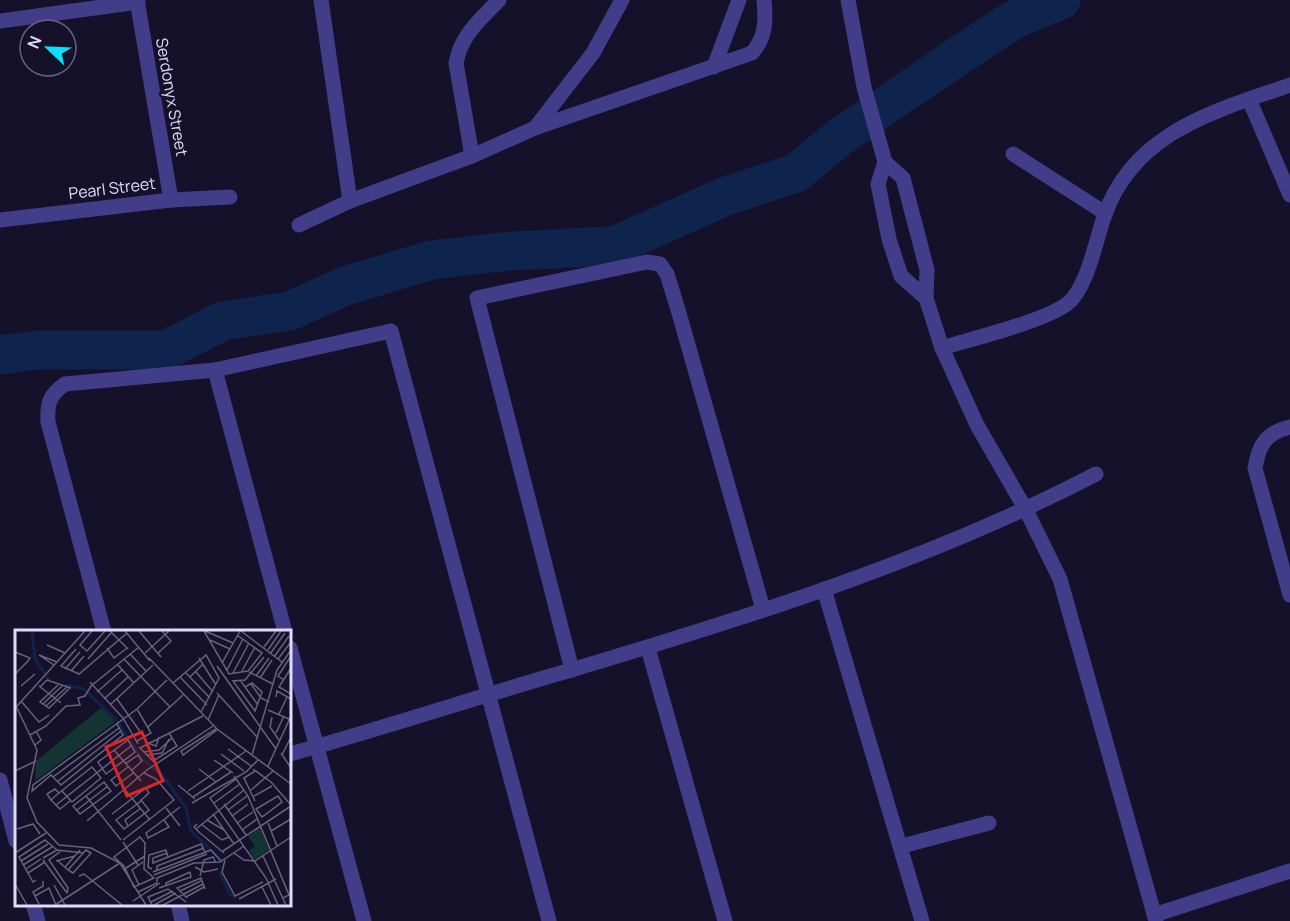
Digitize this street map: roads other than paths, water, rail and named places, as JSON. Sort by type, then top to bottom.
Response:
[{"type":"street","points":[[321,0],[350,201]]},
{"type":"street","points":[[472,156],[456,63],[458,48],[465,35],[499,0]]},
{"type":"street","points":[[535,128],[593,53],[622,0]]},
{"type":"street","points":[[714,67],[739,0]]},
{"type":"street","points":[[299,225],[350,201],[472,156],[535,128],[752,53],[760,44],[766,26],[764,0]]},
{"type":"street","points":[[848,0],[864,87],[885,162],[878,184],[889,240],[900,276],[926,298]]},
{"type":"street","points":[[0,21],[137,1]]},
{"type":"street","name":"Serdonyx Street","points":[[137,1],[171,200]]},
{"type":"street","points":[[942,348],[1051,313],[1069,303],[1078,291],[1089,264],[1105,213],[1122,181],[1139,159],[1174,130],[1290,84]]},
{"type":"street","points":[[1249,99],[1290,195]]},
{"type":"street","points":[[1013,154],[1105,213]]},
{"type":"street","points":[[885,162],[903,178],[927,270],[926,298],[942,348],[977,425],[1026,510],[1060,579],[1155,918],[1290,871]]},
{"type":"street","name":"Pearl Street","points":[[0,220],[171,200],[230,197]]},
{"type":"street","points":[[572,670],[477,298],[647,262],[660,264],[667,274],[679,314],[763,609]]},
{"type":"street","points":[[103,630],[48,423],[47,404],[54,392],[65,384],[215,370],[391,331],[549,921]]},
{"type":"street","points":[[215,370],[284,630]]},
{"type":"street","points":[[1290,427],[1277,430],[1266,437],[1258,451],[1255,468],[1290,595]]},
{"type":"street","points":[[291,754],[648,648],[824,589],[1026,510],[1096,474]]},
{"type":"street","points":[[824,589],[902,846],[922,921]]},
{"type":"street","points":[[648,648],[725,921]]},
{"type":"street","points":[[291,652],[364,921]]},
{"type":"street","points":[[0,780],[15,837]]},
{"type":"street","points":[[902,846],[988,823]]},
{"type":"street","points":[[34,906],[38,921]]},
{"type":"street","points":[[178,906],[182,921]]},
{"type":"waterway","points":[[0,355],[38,350],[166,350],[223,321],[290,311],[345,286],[431,260],[509,251],[614,246],[726,196],[796,173],[841,136],[1013,20],[1061,0]]}]
